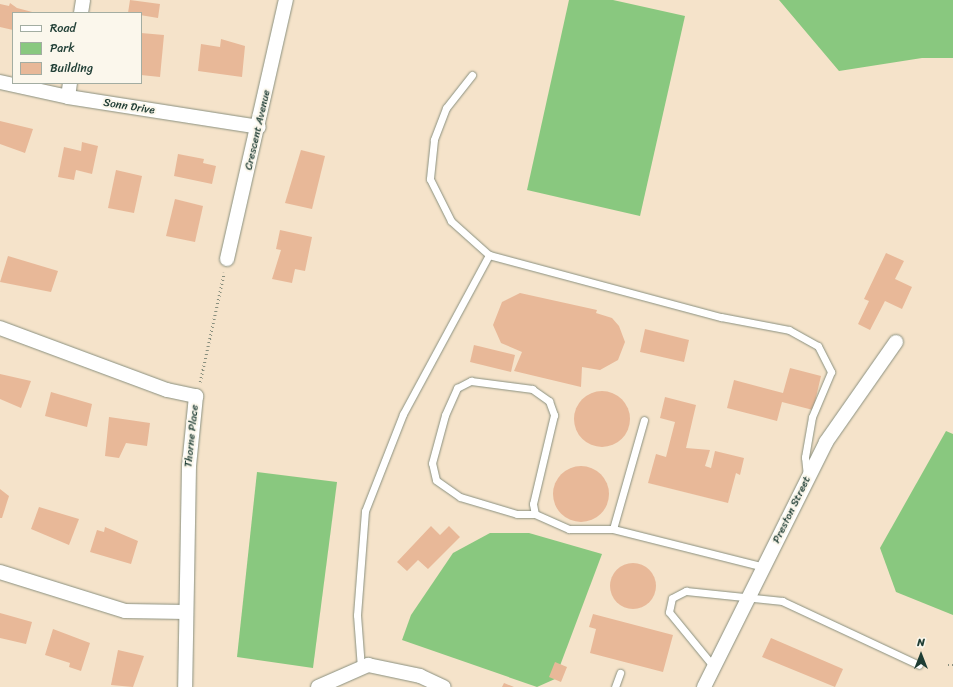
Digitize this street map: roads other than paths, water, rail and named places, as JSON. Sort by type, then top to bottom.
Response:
[{"type":"street","points":[[81,12],[83,0]]},
{"type":"street","name":"Crescent Avenue","points":[[227,259],[259,127],[286,0]]},
{"type":"street","name":"Sonn Drive","points":[[0,82],[68,97],[259,127]]},
{"type":"street","points":[[68,97],[70,84]]},
{"type":"street","name":"Thorne Place","points":[[0,328],[167,390],[196,396],[189,466],[185,687]]},
{"type":"street","name":"Preston Street","points":[[704,687],[826,442],[896,342]]},
{"type":"street","points":[[0,572],[125,611],[186,612]]},
{"type":"street","points":[[318,687],[368,665],[392,670],[444,687]]},
{"type":"lane","points":[[472,75],[446,108],[434,140],[430,179],[451,221],[489,255],[721,317],[788,330],[818,346],[831,372],[812,417],[805,457],[807,479]]},
{"type":"lane","points":[[361,668],[356,615],[365,511],[403,414],[489,255]]},
{"type":"lane","points":[[535,514],[533,504],[554,415],[549,401],[532,389],[471,381],[457,388],[445,415],[432,463],[436,480],[460,497],[517,514],[535,514],[569,529],[613,529],[764,567]]},
{"type":"lane","points":[[613,529],[644,420]]},
{"type":"lane","points":[[714,666],[669,612],[672,598],[686,591],[748,599],[782,601],[919,665]]},
{"type":"lane","points":[[615,687],[620,673]]}]
